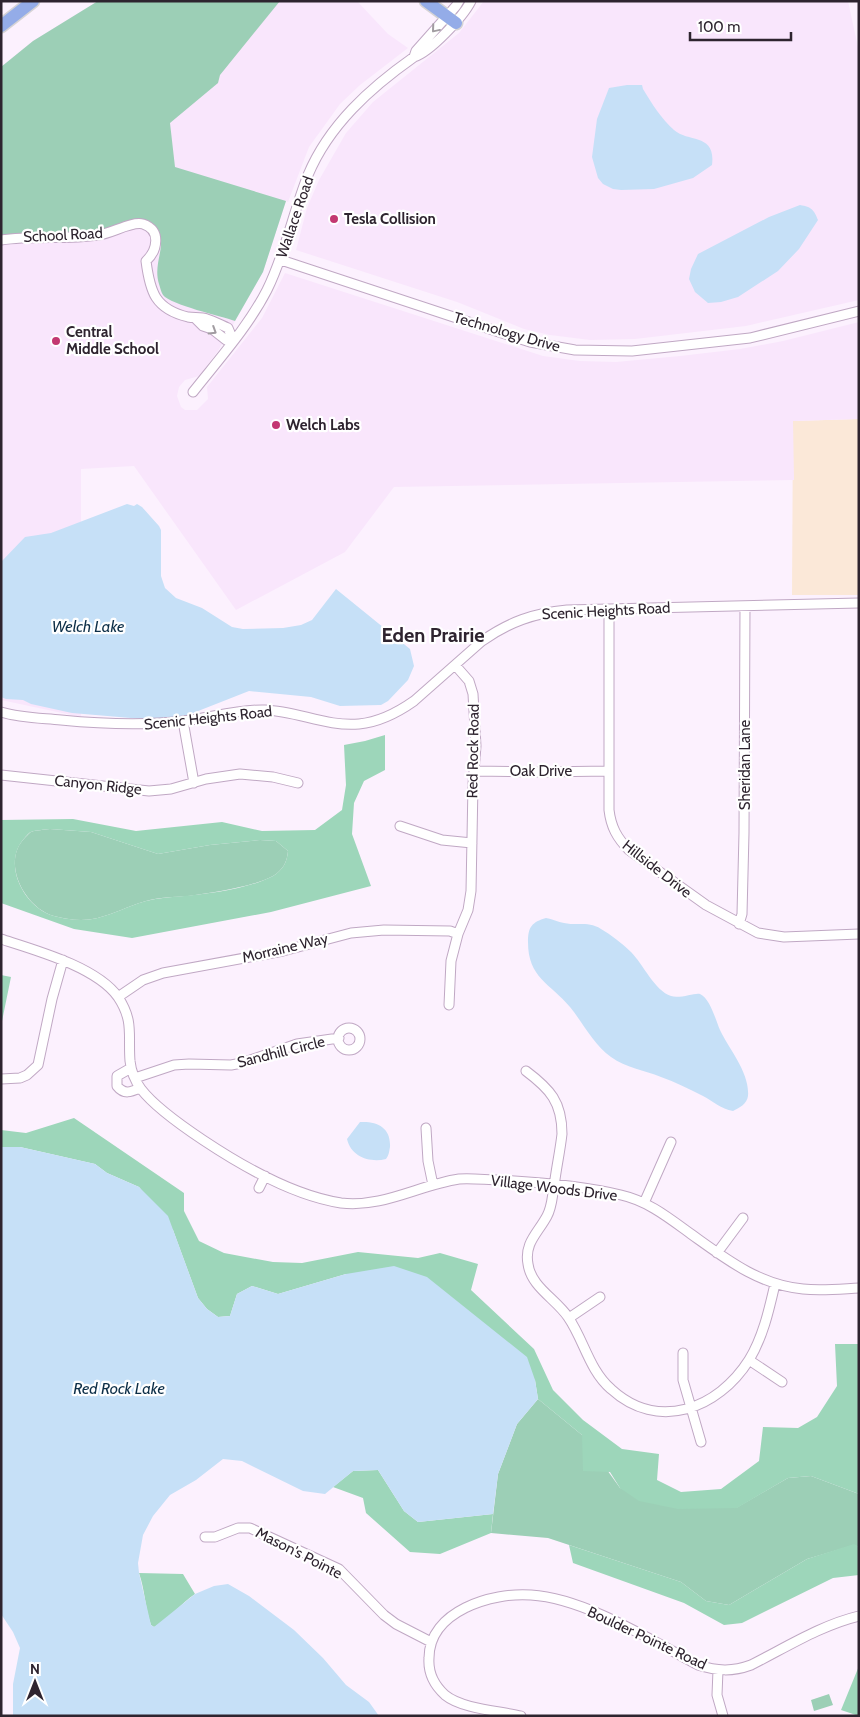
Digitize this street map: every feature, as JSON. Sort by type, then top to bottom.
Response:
[{"type":"highway","points":[[1,26],[33,1]]},
{"type":"highway","points":[[426,1],[451,19]]},
{"type":"street","name":"Wallace Road","points":[[451,19],[459,1]]},
{"type":"street","name":"Wallace Road","points":[[193,392],[246,324],[260,302],[280,260],[309,174],[334,130],[362,98],[394,71],[414,58],[416,51],[451,19],[465,12],[472,1]]},
{"type":"street","name":"School Road","points":[[1,240],[31,237],[98,236],[132,224],[142,224],[149,227],[156,238],[157,244],[152,256],[146,261],[148,276],[156,299],[163,307],[179,315],[205,318],[228,328],[233,340]]},
{"type":"street","name":"Technology Drive","points":[[280,260],[512,336],[558,348],[575,350],[632,351],[732,340],[768,334],[859,311]]},
{"type":"street","name":"Scenic Heights Road","points":[[1,712],[30,717],[115,725],[147,725],[263,710],[287,712],[341,724],[360,724],[388,717],[414,701],[482,641],[502,628],[521,619],[549,612],[859,603]]},
{"type":"street","name":"Sheridan Lane","points":[[739,924],[742,914],[744,833],[745,606]]},
{"type":"street","name":"Hillside Drive","points":[[608,609],[610,820],[621,842],[629,850],[706,905],[758,933],[770,936],[859,934]]},
{"type":"street","name":"Red Rock Road","points":[[449,1005],[452,961],[458,934],[468,910],[472,891],[476,731],[474,694],[469,682],[455,666]]},
{"type":"street","points":[[183,721],[194,783]]},
{"type":"street","name":"Oak Drive","points":[[474,771],[609,771]]},
{"type":"street","name":"Canyon Ridge","points":[[1,775],[149,790],[171,789],[223,776],[240,774],[273,776],[298,783]]},
{"type":"street","points":[[400,826],[442,840],[472,843]]},
{"type":"street","name":"Morraine Way","points":[[118,997],[144,980],[163,973],[283,951],[351,933],[384,930],[450,931],[458,934]]},
{"type":"street","name":"Village Woods Drive","points":[[1,939],[63,960],[102,982],[118,997],[126,1011],[130,1025],[131,1068],[140,1088],[202,1140],[265,1176],[303,1193],[342,1203],[362,1204],[382,1201],[433,1185],[462,1179],[522,1181],[619,1194],[644,1203],[664,1214],[749,1274],[775,1284],[816,1290],[859,1288]]},
{"type":"street","points":[[1,1079],[20,1078],[28,1075],[38,1065],[63,960]]},
{"type":"street","name":"Sandhill Circle","points":[[135,1078],[174,1066],[189,1064],[231,1065],[242,1063],[297,1044],[339,1038]]},
{"type":"street","points":[[131,1068],[117,1076],[117,1086],[126,1092],[140,1088]]},
{"type":"street","points":[[526,1070],[551,1093],[561,1113],[562,1134],[550,1211],[529,1243],[528,1264],[531,1275],[537,1284],[569,1318],[593,1365],[611,1389],[638,1406],[668,1412],[683,1411],[709,1400],[720,1392],[749,1360],[762,1331],[775,1284]]},
{"type":"street","points":[[426,1128],[428,1161],[433,1185]]},
{"type":"street","points":[[644,1203],[671,1142]]},
{"type":"street","points":[[259,1188],[265,1176]]},
{"type":"street","points":[[717,1253],[743,1218]]},
{"type":"street","points":[[569,1318],[600,1297]]},
{"type":"street","points":[[682,1353],[683,1380],[701,1442]]},
{"type":"street","points":[[749,1360],[782,1382]]},
{"type":"street","name":"Mason's Pointe","points":[[205,1536],[215,1537],[238,1528],[250,1528],[339,1569],[384,1615],[396,1624],[431,1642]]},
{"type":"street","name":"Boulder Pointe Road","points":[[522,1716],[456,1702],[437,1686],[431,1675],[428,1663],[431,1642],[442,1624],[472,1605],[502,1596],[532,1595],[555,1599],[590,1610],[698,1664],[718,1670],[738,1669],[845,1619],[859,1616]]},
{"type":"street","points":[[718,1670],[717,1695],[723,1716]]},
{"type":"shaded area","points":[[98,1],[357,1],[388,34],[408,48],[360,85],[340,104],[309,147],[288,202],[286,201],[263,272],[218,351],[199,376],[185,380],[179,387],[177,396],[181,407],[185,410],[197,410],[208,399],[207,387],[262,318],[285,273],[543,356],[580,361],[616,362],[740,349],[783,341],[859,322],[859,419],[793,421],[794,480],[394,487],[345,552],[236,610],[134,466],[81,469],[81,717],[1,700],[1,67],[33,41]]},
{"type":"shaded area","points":[[484,1],[848,1],[859,52],[859,300],[746,326],[635,339],[590,340],[550,335],[524,329],[457,302],[296,250],[307,208],[319,180],[346,133],[373,102],[459,33]]},
{"type":"shaded area","points":[[859,419],[859,595],[792,595],[793,421]]},
{"type":"green space","points":[[98,1],[280,1],[220,75],[218,83],[170,123],[175,167],[286,201],[263,272],[235,321],[176,303],[163,295],[157,275],[161,242],[160,235],[147,221],[99,231],[1,236],[1,67],[33,41]]},
{"type":"green space","points":[[385,735],[385,770],[364,781],[354,803],[352,834],[371,886],[271,912],[132,938],[74,929],[1,903],[1,820],[73,819],[136,831],[222,822],[262,831],[315,830],[342,810],[346,785],[344,745]],"holes":[[[40,830],[91,832],[158,854],[210,845],[260,840],[276,841],[288,851],[284,865],[276,874],[253,884],[230,890],[151,900],[98,918],[78,920],[54,916],[43,911],[26,895],[16,873],[15,861],[17,850],[23,840],[33,831]]]},
{"type":"green space","points":[[50,829],[91,832],[158,854],[210,845],[260,840],[276,841],[288,851],[287,859],[282,868],[273,876],[264,880],[232,889],[151,900],[98,918],[74,920],[54,916],[34,904],[26,895],[16,872],[17,850],[23,840],[31,832]]},
{"type":"green space","points":[[1,975],[11,977],[1,1026]]},
{"type":"green space","points":[[74,1118],[184,1193],[184,1211],[199,1241],[224,1253],[273,1262],[302,1263],[358,1252],[418,1258],[440,1253],[478,1264],[471,1290],[534,1349],[553,1390],[583,1420],[622,1449],[659,1454],[657,1480],[681,1492],[721,1489],[759,1461],[763,1427],[798,1428],[817,1417],[837,1386],[835,1344],[859,1344],[859,1494],[811,1476],[788,1478],[737,1508],[678,1509],[639,1501],[620,1488],[610,1472],[583,1471],[582,1435],[538,1399],[535,1380],[346,1274],[278,1294],[252,1286],[237,1294],[230,1316],[218,1317],[207,1309],[198,1298],[173,1230],[139,1187],[107,1173],[95,1164],[20,1147],[1,1147],[1,1130],[26,1133]]},
{"type":"green space","points":[[538,1399],[582,1435],[620,1488],[736,1508],[788,1478],[811,1476],[859,1494],[859,1547],[854,1545],[807,1559],[729,1605],[706,1601],[681,1582],[548,1538],[491,1533],[498,1474],[517,1424]]},
{"type":"green space","points":[[378,1470],[404,1511],[418,1522],[493,1514],[491,1533],[440,1554],[410,1552],[366,1513],[363,1498],[333,1487],[353,1471]]},
{"type":"green space","points":[[854,1544],[859,1547],[859,1575],[833,1578],[742,1623],[724,1625],[684,1603],[573,1563],[569,1545],[681,1582],[706,1601],[729,1605],[807,1559]]},
{"type":"green space","points":[[139,1573],[183,1574],[195,1594],[154,1627],[149,1619]]},
{"type":"green space","points":[[859,1666],[859,1716],[841,1710]]},
{"type":"green space","points":[[829,1694],[833,1705],[814,1711],[811,1700]]},
{"type":"water","points":[[642,85],[657,111],[674,130],[706,143],[712,155],[712,165],[693,178],[654,189],[621,190],[613,189],[603,184],[598,178],[592,157],[597,119],[609,88]]},
{"type":"water","points":[[800,205],[812,210],[818,220],[799,249],[778,271],[738,297],[721,302],[708,303],[695,292],[689,279],[691,269],[698,254],[769,217]]},
{"type":"water","name":"Welch Lake","points":[[127,504],[134,506],[137,504],[142,507],[159,526],[161,530],[161,576],[165,588],[176,598],[202,608],[232,627],[243,629],[283,628],[301,625],[312,620],[336,589],[410,649],[414,666],[408,680],[388,701],[381,705],[340,706],[311,697],[249,691],[188,715],[166,721],[72,713],[31,704],[23,700],[1,697],[1,562],[25,537],[51,533]]},
{"type":"water","points":[[546,918],[564,923],[587,924],[601,929],[624,945],[636,957],[654,983],[671,996],[700,994],[704,996],[746,1079],[748,1096],[744,1103],[733,1111],[725,1109],[677,1083],[623,1064],[605,1052],[570,1007],[536,972],[532,964],[529,954],[529,932],[534,923]]},
{"type":"water","points":[[360,1122],[378,1124],[386,1130],[390,1140],[390,1147],[386,1159],[374,1160],[362,1157],[349,1145],[347,1139]]},
{"type":"water","name":"Red Rock Lake","points":[[1,1147],[20,1147],[95,1164],[107,1173],[139,1187],[168,1216],[198,1298],[207,1309],[218,1317],[230,1316],[237,1294],[252,1286],[278,1294],[346,1274],[394,1266],[427,1277],[527,1357],[535,1380],[538,1399],[517,1424],[498,1474],[493,1514],[418,1522],[404,1511],[378,1470],[353,1471],[325,1494],[303,1491],[242,1461],[223,1459],[196,1480],[170,1495],[153,1516],[143,1535],[138,1563],[151,1625],[154,1627],[195,1594],[214,1586],[228,1584],[249,1596],[294,1630],[323,1658],[346,1685],[369,1702],[379,1716],[13,1716],[13,1684],[20,1648],[13,1632],[1,1614]]},
{"type":"place","name":"Tesla Collision","points":[[334,219]]},
{"type":"place","name":"Central Middle School","points":[[56,341]]},
{"type":"place","name":"Welch Labs","points":[[276,425]]},
{"type":"district","name":"Eden Prairie","points":[[433,635]]}]
